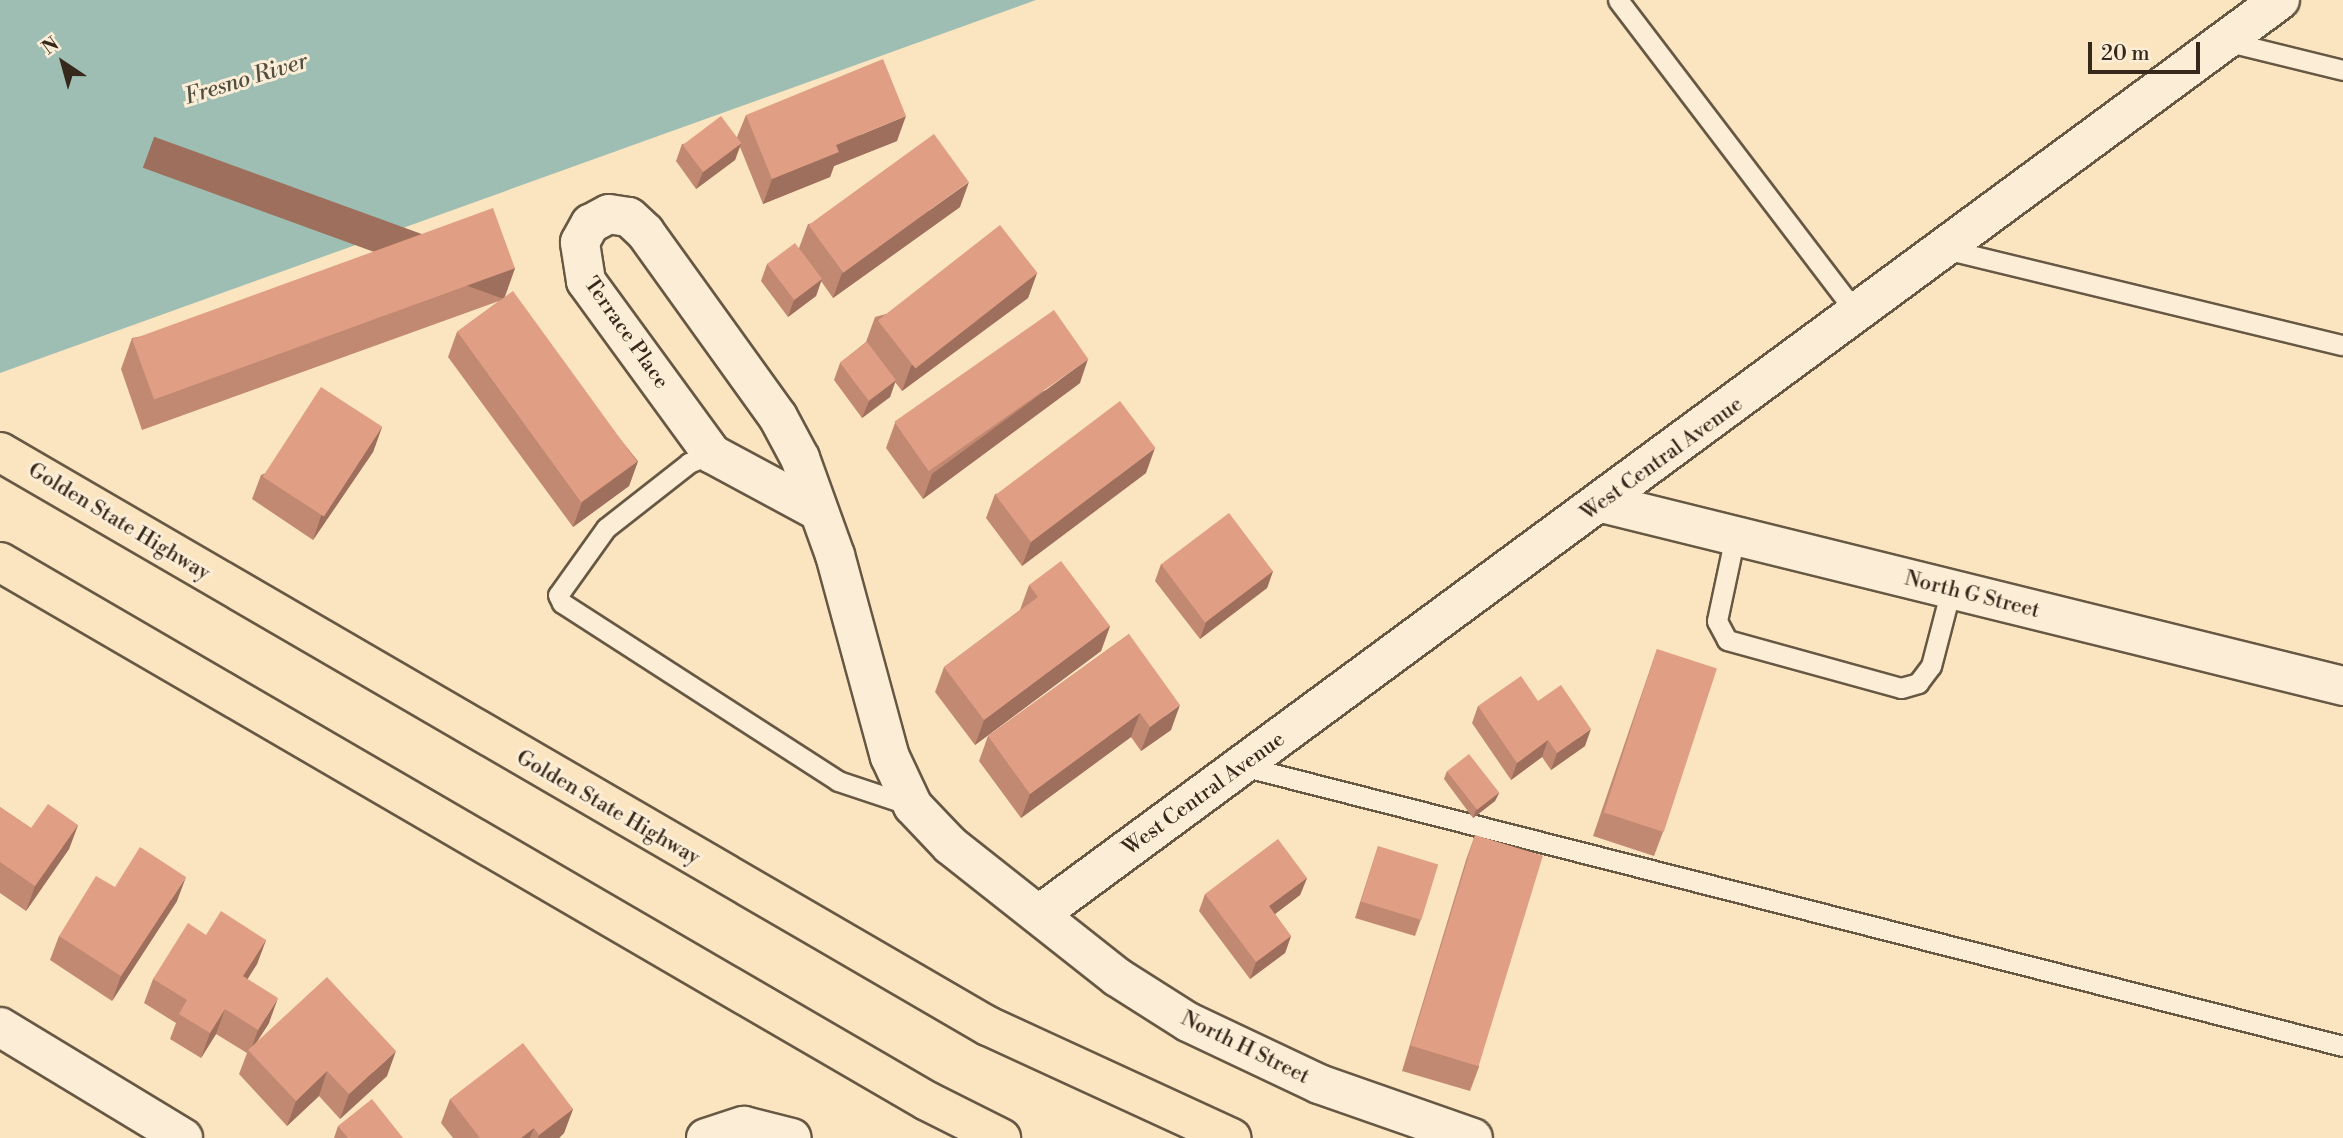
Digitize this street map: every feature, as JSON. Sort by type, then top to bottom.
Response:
[{"type":"highway","name":"Golden State Highway","points":[[0,452],[988,1026],[1231,1138]]},
{"type":"highway","points":[[0,562],[806,1032],[1001,1138]]},
{"type":"street","name":"West Central Avenue","points":[[1041,913],[1601,503],[2280,0]]},
{"type":"street","name":"Terrace Place","points":[[818,511],[712,454],[586,281],[580,242],[590,223],[609,214],[629,217],[645,232],[778,417],[800,458],[835,555],[890,757],[914,806],[950,845],[1041,913]]},
{"type":"street","name":"North G Street","points":[[1601,503],[2343,686]]},
{"type":"street","name":"North H Street","points":[[1041,913],[1117,977],[1188,1023],[1319,1084],[1473,1138]]},
{"type":"street","points":[[0,1027],[183,1138]]},
{"type":"street","points":[[706,1138],[744,1126],[792,1138]]},
{"type":"lane","points":[[1618,0],[1857,314]]},
{"type":"lane","points":[[2225,41],[2343,69]]},
{"type":"lane","points":[[1945,249],[2343,345]]},
{"type":"lane","points":[[712,454],[689,463],[606,528],[580,559],[558,595],[562,603],[838,781],[914,806]]},
{"type":"lane","points":[[1735,536],[1717,621],[1727,640],[1902,688],[1918,683],[1931,666],[1951,590]]},
{"type":"lane","points":[[1242,766],[2343,1046]]},
{"type":"water","name":"Fresno River","points":[[0,0],[1036,0],[0,373]]},
{"type":"building","points":[[883,59],[906,116],[836,145],[839,152],[772,179],[746,115]]},
{"type":"building","points":[[721,116],[741,143],[703,172],[683,145]]},
{"type":"building","points":[[934,134],[969,182],[843,273],[809,225]]},
{"type":"building","points":[[493,208],[515,268],[154,399],[132,339]]},
{"type":"building","points":[[1000,225],[1038,273],[915,368],[878,320]]},
{"type":"building","points":[[795,243],[822,279],[794,300],[767,264]]},
{"type":"building","points":[[513,291],[637,462],[581,502],[457,332]]},
{"type":"building","points":[[1054,310],[1088,359],[929,471],[894,422]]},
{"type":"building","points":[[867,342],[896,380],[869,401],[840,362]]},
{"type":"building","points":[[321,387],[382,427],[324,516],[263,477]]},
{"type":"building","points":[[1120,401],[1156,448],[1031,542],[995,495]]},
{"type":"building","points":[[1229,513],[1273,571],[1205,622],[1161,564]]},
{"type":"building","points":[[1061,561],[1110,626],[984,720],[944,667],[1038,597],[1029,585]]},
{"type":"building","points":[[1129,634],[1180,705],[1150,727],[1140,713],[1030,794],[988,736]]},
{"type":"building","points":[[1657,649],[1717,668],[1664,832],[1604,813]]},
{"type":"building","points":[[1521,676],[1538,701],[1561,685],[1591,729],[1557,753],[1548,740],[1517,763],[1478,706]]},
{"type":"building","points":[[1469,754],[1499,793],[1477,810],[1447,771]]},
{"type":"building","points":[[48,804],[78,825],[35,886],[0,862],[0,807],[31,828]]},
{"type":"building","points":[[1475,835],[1543,856],[1479,1066],[1411,1045]]},
{"type":"building","points":[[1278,839],[1307,878],[1269,906],[1291,936],[1256,962],[1205,894]]},
{"type":"building","points":[[1378,846],[1438,864],[1421,920],[1361,901]]},
{"type":"building","points":[[140,847],[186,877],[121,976],[59,936],[96,876],[115,887]]},
{"type":"building","points":[[221,911],[266,940],[243,976],[278,998],[258,1030],[225,1009],[210,1033],[179,1014],[187,1000],[153,979],[188,923],[206,935]]},
{"type":"building","points":[[327,977],[396,1051],[349,1094],[327,1071],[296,1101],[248,1050]]},
{"type":"building","points":[[523,1043],[573,1109],[539,1135],[534,1128],[521,1138],[480,1138],[450,1099]]},
{"type":"building","points":[[372,1099],[403,1138],[348,1138],[338,1126]]}]
